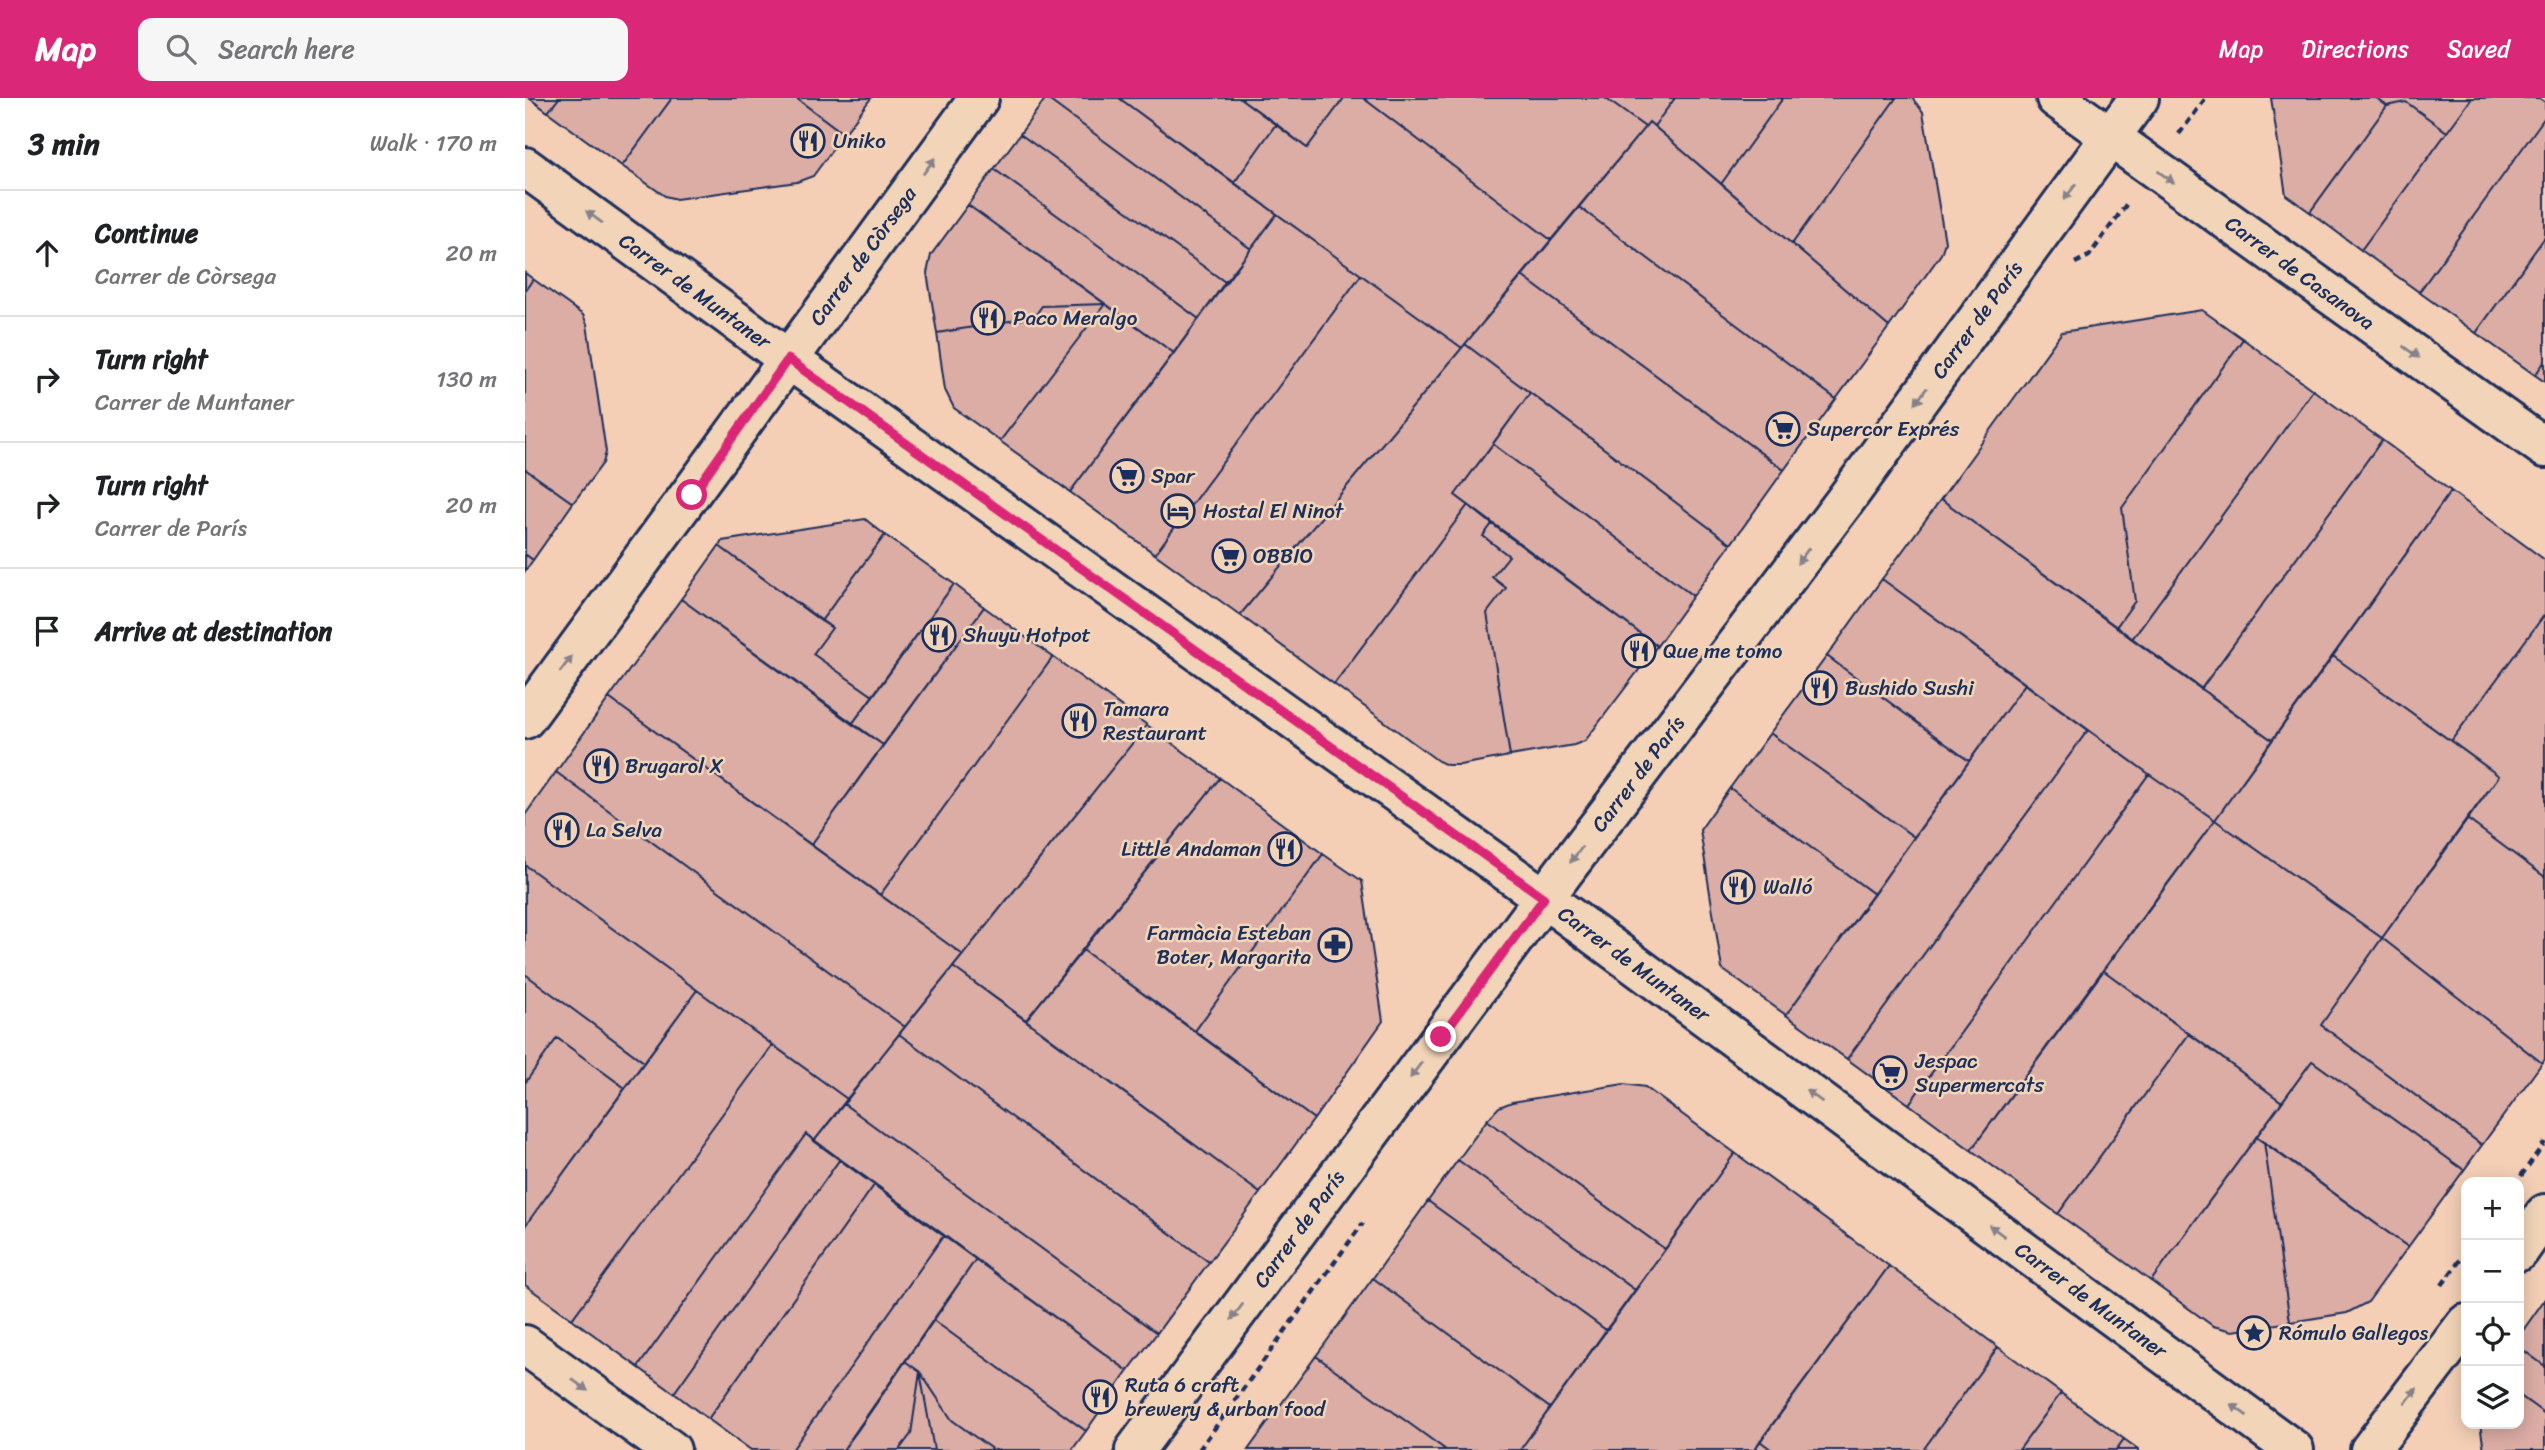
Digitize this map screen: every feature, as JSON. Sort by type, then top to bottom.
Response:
[{"type":"main road","name":"Carrer de Còrsega","points":[[525,719],[692,495],[979,98]]},
{"type":"main road","name":"Carrer de Casanova","points":[[2056,98],[2545,448]]},
{"type":"main road","name":"Carrer de París","points":[[1135,1450],[1544,898],[1844,502],[2139,98]]},
{"type":"main road","name":"Carrer de Muntaner","points":[[525,167],[788,359],[1544,898],[2294,1450]]},
{"type":"main road","points":[[2524,1244],[2545,1214]]},
{"type":"main road","points":[[2370,1450],[2461,1331]]},
{"type":"main road","points":[[525,1345],[671,1450]]},
{"type":"path","points":[[2520,1177],[2545,1142]]},
{"type":"path","points":[[1199,1450],[1369,1215]]},
{"type":"building","points":[[529,98],[559,98],[548,112]]},
{"type":"building","points":[[559,98],[672,98],[622,166],[548,112]]},
{"type":"building","points":[[672,98],[796,98],[844,134],[813,176],[797,182],[676,199],[665,196],[622,166]]},
{"type":"building","points":[[796,98],[871,98],[844,134]]},
{"type":"building","points":[[1046,98],[1119,98],[1277,214],[1251,249]]},
{"type":"building","points":[[1046,98],[1251,249],[1225,282],[1020,134]]},
{"type":"building","points":[[1119,98],[1240,98],[1276,124],[1234,183]]},
{"type":"building","points":[[1240,98],[1344,98],[1307,148]]},
{"type":"building","points":[[1344,98],[1363,98],[1551,240],[1462,348],[1234,183],[1276,124],[1307,148]]},
{"type":"building","points":[[1363,98],[1605,98],[1645,127],[1551,240]]},
{"type":"building","points":[[1605,98],[1675,98],[1654,126],[1649,122],[1645,127]]},
{"type":"building","points":[[1675,98],[1783,98],[1721,184],[1654,126]]},
{"type":"building","points":[[1783,98],[1896,98],[1792,244],[1721,184]]},
{"type":"building","points":[[1896,98],[1912,98],[1923,112],[1945,242],[1941,254],[1889,327],[1792,244]]},
{"type":"building","points":[[2271,98],[2376,98],[2387,106],[2310,212],[2286,195]]},
{"type":"building","points":[[2376,98],[2472,98],[2447,132],[2406,102],[2387,106]]},
{"type":"building","points":[[2472,98],[2539,98],[2545,102],[2545,117],[2419,292],[2361,250]]},
{"type":"building","points":[[2406,102],[2447,132],[2361,250],[2310,212],[2387,106]]},
{"type":"building","points":[[2545,117],[2545,237],[2476,333],[2419,292]]},
{"type":"building","points":[[1649,122],[1889,327],[1836,399],[1579,207]]},
{"type":"building","points":[[1020,134],[1225,282],[1199,319],[994,169]]},
{"type":"building","points":[[994,169],[1199,319],[1174,353],[968,205]]},
{"type":"building","points":[[968,205],[1105,304],[1042,306],[1034,317],[937,333],[927,273],[931,255]]},
{"type":"building","points":[[1579,207],[1836,399],[1784,470],[1522,276]]},
{"type":"building","points":[[1277,214],[1361,275],[1155,554],[1070,492]]},
{"type":"building","points":[[2545,237],[2545,361],[2535,375],[2476,333]]},
{"type":"building","points":[[525,273],[533,279],[525,291]]},
{"type":"building","points":[[1361,275],[1462,348],[1240,615],[1155,554]]},
{"type":"building","points":[[1522,276],[1784,470],[1731,544],[1465,344]]},
{"type":"building","points":[[533,279],[583,315],[587,324],[606,452],[603,463],[573,503],[525,469],[525,291]]},
{"type":"building","points":[[1105,304],[1000,441],[954,408],[945,390],[937,333],[1034,317],[1042,306]]},
{"type":"building","points":[[1105,304],[1174,353],[1070,492],[1000,441]]},
{"type":"building","points":[[2202,310],[2243,339],[2122,508],[2135,601],[2116,627],[1941,499],[2062,332]]},
{"type":"building","points":[[2243,339],[2313,390],[2132,639],[2116,627],[2135,601],[2122,508]]},
{"type":"building","points":[[1465,344],[1530,393],[1455,495],[1468,505],[1334,684],[1240,615]]},
{"type":"building","points":[[2545,361],[2545,382],[2535,375]]},
{"type":"building","points":[[2313,390],[2382,440],[2201,689],[2132,639]]},
{"type":"building","points":[[1530,393],[1731,544],[1693,596],[1493,444]]},
{"type":"building","points":[[2382,440],[2451,491],[2272,740],[2201,689]]},
{"type":"building","points":[[1493,444],[1693,596],[1657,646],[1455,495]]},
{"type":"building","points":[[525,469],[573,503],[533,560],[525,554]]},
{"type":"building","points":[[2451,491],[2545,560],[2545,614],[2451,741],[2333,656]]},
{"type":"building","points":[[1941,499],[2272,740],[2215,820],[1882,579]]},
{"type":"building","points":[[1468,505],[1492,524],[1483,536],[1509,556],[1492,577],[1506,588],[1487,613],[1510,756],[1447,765],[1334,684]]},
{"type":"building","points":[[865,519],[885,535],[821,621],[719,546],[722,541]]},
{"type":"building","points":[[1492,524],[1657,646],[1585,741],[1510,756],[1487,613],[1506,588],[1492,577],[1509,556],[1483,536]]},
{"type":"building","points":[[885,535],[954,584],[873,696],[813,654],[832,628],[821,621]]},
{"type":"building","points":[[719,546],[832,628],[813,654],[873,696],[852,724],[681,599]]},
{"type":"building","points":[[525,554],[533,560],[525,571]]},
{"type":"building","points":[[1882,579],[2025,684],[1969,761],[1827,656]]},
{"type":"building","points":[[954,584],[984,607],[883,745],[852,724]]},
{"type":"building","points":[[681,599],[883,745],[811,845],[609,698]]},
{"type":"building","points":[[984,607],[1053,657],[880,895],[811,845]]},
{"type":"building","points":[[2545,614],[2545,877],[2467,819],[2499,776],[2451,741]]},
{"type":"building","points":[[1827,656],[1969,761],[1914,837],[1770,733]]},
{"type":"building","points":[[2333,656],[2499,776],[2382,938],[2215,820]]},
{"type":"building","points":[[1053,657],[1147,725],[963,955],[880,895]]},
{"type":"building","points":[[2025,684],[2088,730],[1847,1059],[1786,1015]]},
{"type":"building","points":[[609,698],[963,955],[905,1027],[556,772]]},
{"type":"building","points":[[1147,725],[1220,778],[1026,1020],[953,967]]},
{"type":"building","points":[[2088,730],[2149,774],[1909,1104],[1847,1059]]},
{"type":"building","points":[[1770,733],[1914,837],[1874,894],[1730,788]]},
{"type":"building","points":[[556,772],[905,1027],[847,1099],[525,865],[525,815]]},
{"type":"building","points":[[2149,774],[2215,820],[1971,1150],[1909,1104]]},
{"type":"building","points":[[1220,778],[1323,854],[1195,1031],[1083,950]]},
{"type":"building","points":[[1730,788],[1874,894],[1786,1015],[1722,969],[1700,830]]},
{"type":"building","points":[[2467,819],[2545,877],[2545,1059],[2542,1063],[2382,938]]},
{"type":"building","points":[[2215,820],[2382,938],[2321,1025],[2482,1145],[2464,1170],[2312,1061],[2282,1102],[2103,970]]},
{"type":"building","points":[[1323,854],[1362,881],[1383,1021],[1314,1119],[1195,1031]]},
{"type":"building","points":[[525,865],[697,990],[644,1062],[525,974]]},
{"type":"building","points":[[2382,938],[2542,1063],[2482,1145],[2321,1025]]},
{"type":"building","points":[[1083,950],[1314,1119],[1260,1193],[1026,1020]]},
{"type":"building","points":[[953,967],[1260,1193],[1209,1262],[899,1034]]},
{"type":"building","points":[[2103,970],[2189,1034],[2058,1214],[1971,1150]]},
{"type":"building","points":[[525,974],[644,1062],[625,1088],[557,1038],[525,1083]]},
{"type":"building","points":[[697,990],[773,1045],[572,1319],[525,1285],[525,1226]]},
{"type":"building","points":[[899,1034],[1209,1262],[1157,1333],[844,1104]]},
{"type":"building","points":[[2189,1034],[2282,1102],[2151,1281],[2058,1214]]},
{"type":"building","points":[[557,1038],[625,1088],[525,1226],[525,1083]]},
{"type":"building","points":[[773,1045],[847,1099],[814,1141],[806,1134],[638,1367],[572,1319]]},
{"type":"building","points":[[2312,1061],[2464,1170],[2408,1247],[2256,1137]]},
{"type":"building","points":[[1624,1084],[1645,1087],[1735,1153],[1665,1249],[1487,1120],[1499,1107],[1512,1102]]},
{"type":"building","points":[[844,1104],[1157,1333],[1128,1371],[814,1141]]},
{"type":"building","points":[[1487,1120],[1665,1249],[1635,1290],[1458,1160]]},
{"type":"building","points":[[806,1134],[840,1159],[674,1393],[638,1367]]},
{"type":"building","points":[[2256,1137],[2264,1142],[2290,1322],[2233,1331],[2213,1326],[2151,1281]]},
{"type":"building","points":[[2264,1142],[2408,1247],[2368,1302],[2347,1313],[2290,1322]]},
{"type":"building","points":[[1735,1153],[1889,1266],[1754,1450],[1520,1450]]},
{"type":"building","points":[[840,1159],[875,1184],[708,1419],[674,1393]]},
{"type":"building","points":[[1458,1160],[1635,1290],[1606,1330],[1428,1201]]},
{"type":"building","points":[[875,1184],[944,1235],[792,1450],[751,1450],[708,1419]]},
{"type":"building","points":[[1428,1201],[1606,1330],[1550,1408],[1373,1278]]},
{"type":"building","points":[[944,1235],[976,1259],[858,1430],[843,1450],[792,1450]]},
{"type":"building","points":[[976,1259],[1128,1371],[1086,1431],[933,1320]]},
{"type":"building","points":[[1889,1266],[1998,1347],[1923,1450],[1772,1450],[1760,1441]]},
{"type":"building","points":[[1373,1278],[1550,1408],[1520,1450],[1446,1450],[1316,1356]]},
{"type":"building","points":[[2545,1299],[2545,1366],[2524,1351],[2524,1329]]},
{"type":"building","points":[[933,1320],[1086,1431],[1072,1450],[993,1450],[952,1420],[920,1372],[905,1361]]},
{"type":"building","points":[[1998,1347],[2061,1393],[2019,1450],[1923,1450]]},
{"type":"building","points":[[2524,1351],[2545,1366],[2545,1414],[2524,1399]]},
{"type":"building","points":[[1316,1356],[1446,1450],[1248,1450]]},
{"type":"building","points":[[905,1361],[920,1372],[911,1434],[899,1450],[843,1450]]},
{"type":"building","points":[[920,1372],[934,1450],[899,1450],[911,1434]]},
{"type":"building","points":[[920,1372],[952,1420],[993,1450],[934,1450]]},
{"type":"building","points":[[2061,1393],[2124,1439],[2116,1450],[2019,1450]]},
{"type":"building","points":[[2524,1399],[2545,1414],[2545,1450],[2484,1450],[2481,1429],[2524,1429]]},
{"type":"building","points":[[2124,1439],[2138,1449],[2138,1450],[2116,1450]]},
{"type":"building","points":[[1760,1441],[1772,1450],[1754,1450]]},
{"type":"place","name":"Uniko","points":[[808,141]]},
{"type":"place","name":"Paco Meralgo","points":[[988,318]]},
{"type":"place","name":"Supercor Exprés","points":[[1783,429]]},
{"type":"place","name":"Spar","points":[[1127,476]]},
{"type":"place","name":"Hostal El Ninot","points":[[1178,511]]},
{"type":"place","name":"OBBIO","points":[[1229,556]]},
{"type":"place","name":"Shuyu Hotpot","points":[[939,635]]},
{"type":"place","name":"Que me tomo","points":[[1639,651]]},
{"type":"place","name":"Bushido Sushi","points":[[1820,688]]},
{"type":"place","name":"Tamara Restaurant","points":[[1079,721]]},
{"type":"place","name":"Brugarol X","points":[[601,766]]},
{"type":"place","name":"La Selva","points":[[562,830]]},
{"type":"place","name":"Little Andaman","points":[[1285,849]]},
{"type":"place","name":"Walló","points":[[1738,887]]},
{"type":"place","name":"Farmàcia Esteban Boter, Margarita","points":[[1335,945]]},
{"type":"place","name":"Jespac Supermercats","points":[[1890,1073]]},
{"type":"place","name":"Rómulo Gallegos","points":[[2254,1333]]},
{"type":"place","name":"Ruta 6 craft brewery & urban food","points":[[1100,1397]]},
{"type":"route","points":[[692,495],[788,359],[1544,898],[1441,1037]]}]
